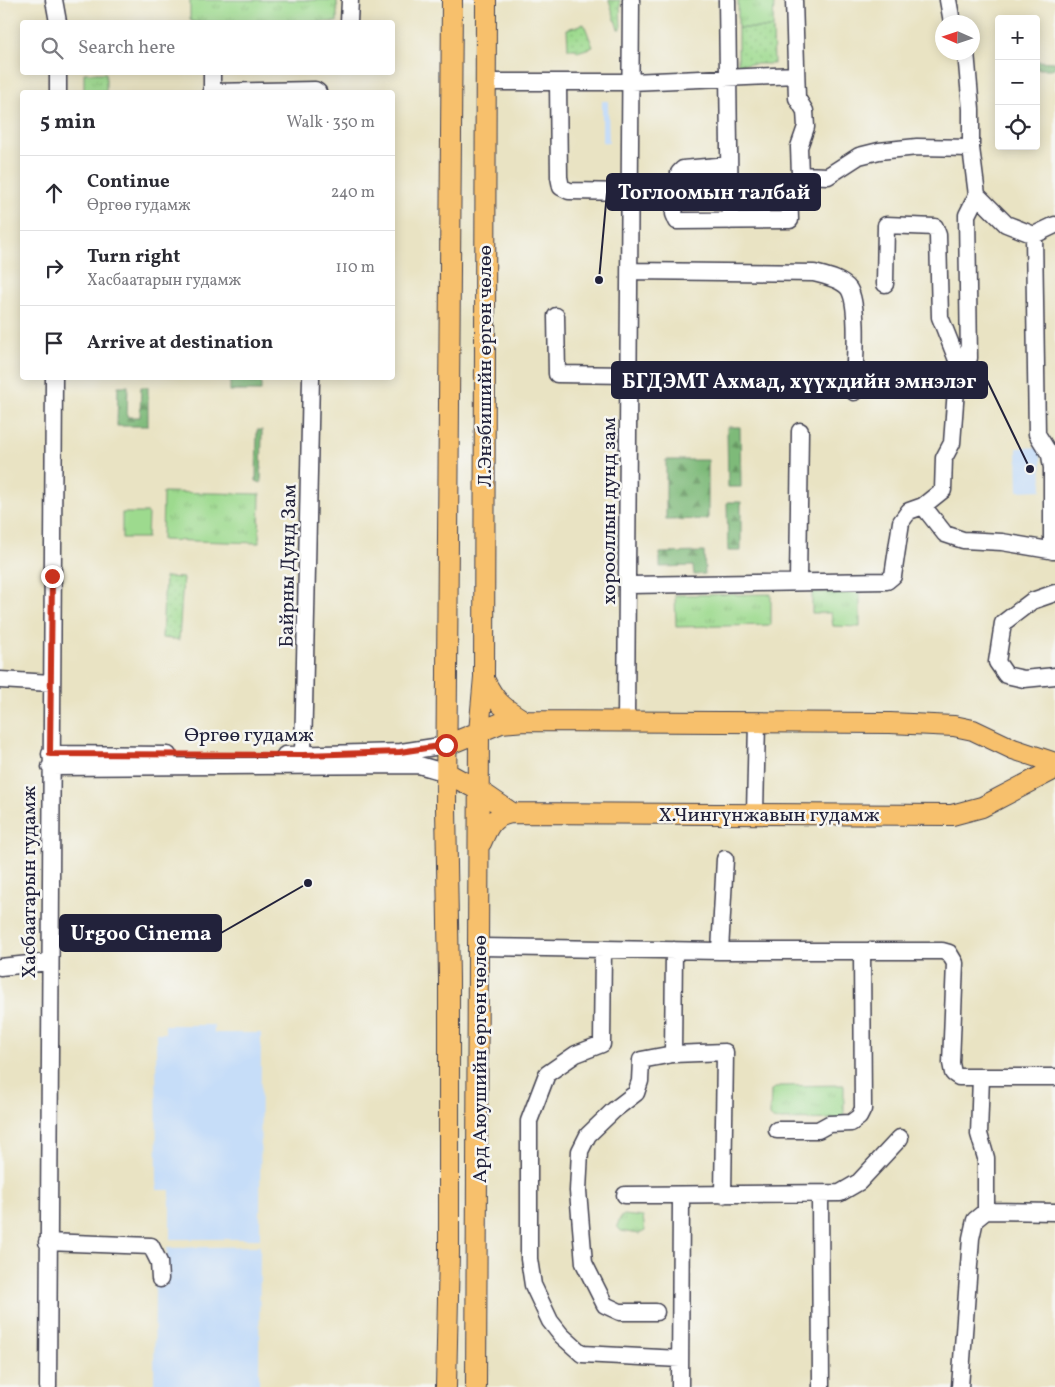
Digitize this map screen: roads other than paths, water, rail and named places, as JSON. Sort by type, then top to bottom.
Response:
[{"type":"main road","name":"Л.Энэбишийн өргөн чөлөө","points":[[446,745],[448,707],[452,0]]},
{"type":"main road","name":"Л.Энэбишийн өргөн чөлөө","points":[[479,732],[484,677],[483,332],[486,0]]},
{"type":"main road","points":[[451,327],[460,339],[468,341],[483,332]]},
{"type":"main road","points":[[484,677],[492,697],[500,706],[525,721]]},
{"type":"main road","points":[[446,745],[502,723],[525,721],[757,722],[954,726],[973,730],[1013,749],[1055,763]]},
{"type":"main road","name":"Ард Аюушийн өргөн чөлөө","points":[[476,1387],[480,947],[479,732]]},
{"type":"main road","name":"Ард Аюушийн өргөн чөлөө","points":[[446,745],[449,979],[449,1253],[446,1387]]},
{"type":"main road","name":"Х.Чингүнжавын гудамж","points":[[512,813],[952,815],[982,807],[1055,769]]},
{"type":"main road","points":[[447,773],[480,791],[512,813]]},
{"type":"main road","points":[[479,846],[489,824],[499,815],[512,813]]},
{"type":"main road","points":[[449,1253],[453,1262],[461,1269],[468,1269],[477,1264]]},
{"type":"street","points":[[54,0],[58,20]]},
{"type":"street","points":[[349,20],[350,0]]},
{"type":"street","name":"хорооллын дунд зам","points":[[626,722],[632,192],[631,0]]},
{"type":"street","points":[[727,0],[730,221]]},
{"type":"street","points":[[794,0],[797,98],[805,111],[806,127],[799,147],[800,175],[828,176],[860,156],[879,152],[927,147],[971,148]]},
{"type":"street","points":[[948,0],[951,15]]},
{"type":"street","points":[[967,60],[971,110],[971,148],[977,195],[1006,224],[1034,235],[1055,225]]},
{"type":"street","points":[[58,75],[58,90]]},
{"type":"street","points":[[212,75],[212,90]]},
{"type":"street","points":[[486,82],[631,82],[796,75]]},
{"type":"street","points":[[558,83],[559,177],[561,187],[569,191],[632,192]]},
{"type":"street","points":[[729,165],[683,168],[679,172],[674,214],[677,221],[790,220],[789,185],[729,185]]},
{"type":"street","points":[[629,585],[891,579],[901,522],[909,511],[924,506],[943,490],[944,458],[952,443],[957,376],[969,358],[967,215],[970,205],[977,195]]},
{"type":"street","points":[[885,284],[886,225],[935,227],[938,235],[940,317],[961,370]]},
{"type":"street","points":[[924,506],[945,534],[963,540],[1002,542],[1053,551],[1052,468],[1050,455],[1037,434],[1034,235]]},
{"type":"street","points":[[631,271],[814,273],[838,281],[849,289],[855,310],[854,392]]},
{"type":"street","points":[[556,316],[557,374],[630,374]]},
{"type":"street","name":"Хасбаатарын гудамж","points":[[48,1387],[50,760],[54,380]]},
{"type":"street","name":"Байрны Дунд Зам","points":[[303,755],[311,380]]},
{"type":"street","points":[[798,582],[800,432]]},
{"type":"street","points":[[1055,593],[1032,602],[1003,623],[996,662],[1006,675],[1040,679],[1055,676]]},
{"type":"street","points":[[0,680],[51,683]]},
{"type":"street","points":[[755,813],[757,722]]},
{"type":"street","name":"Өргөө гудамж","points":[[50,760],[410,751],[446,745]]},
{"type":"street","name":"Өргөө гудамж","points":[[50,760],[419,765],[447,773]]},
{"type":"street","points":[[720,951],[725,859]]},
{"type":"street","points":[[480,947],[720,951],[942,951],[949,953],[955,963],[951,1064],[953,1073],[959,1077],[1055,1077]]},
{"type":"street","points":[[603,949],[602,1044],[576,1054],[547,1074],[529,1121],[529,1258],[534,1285],[550,1320],[561,1335],[582,1354],[680,1359]]},
{"type":"street","points":[[673,1054],[674,950]]},
{"type":"street","points":[[777,1130],[818,1130],[829,1124],[851,1123],[859,1118],[863,1109],[862,951]]},
{"type":"street","points":[[0,967],[49,962]]},
{"type":"street","points":[[656,1312],[620,1312],[605,1305],[584,1263],[578,1191],[580,1151],[588,1135],[597,1124],[636,1093],[640,1081],[641,1060],[673,1054],[725,1052],[723,1195]]},
{"type":"street","points":[[981,1077],[979,1134],[986,1158],[986,1211]]},
{"type":"street","points":[[625,1195],[682,1196],[840,1193],[859,1182],[900,1138]]},
{"type":"street","points":[[820,1194],[821,1387]]},
{"type":"street","points":[[680,1387],[682,1196]]},
{"type":"street","points":[[960,1387],[971,1238],[975,1220],[986,1211],[1055,1212]]},
{"type":"street","points":[[48,1242],[151,1246],[159,1262],[160,1279]]},
{"type":"place","name":"Тоглоомын талбай","points":[[599,280]]},
{"type":"place","name":"БГДЭМТ Ахмад, хүүхдийн эмнэлэг","points":[[1030,469]]},
{"type":"place","name":"Urgoo Cinema","points":[[308,883]]}]
